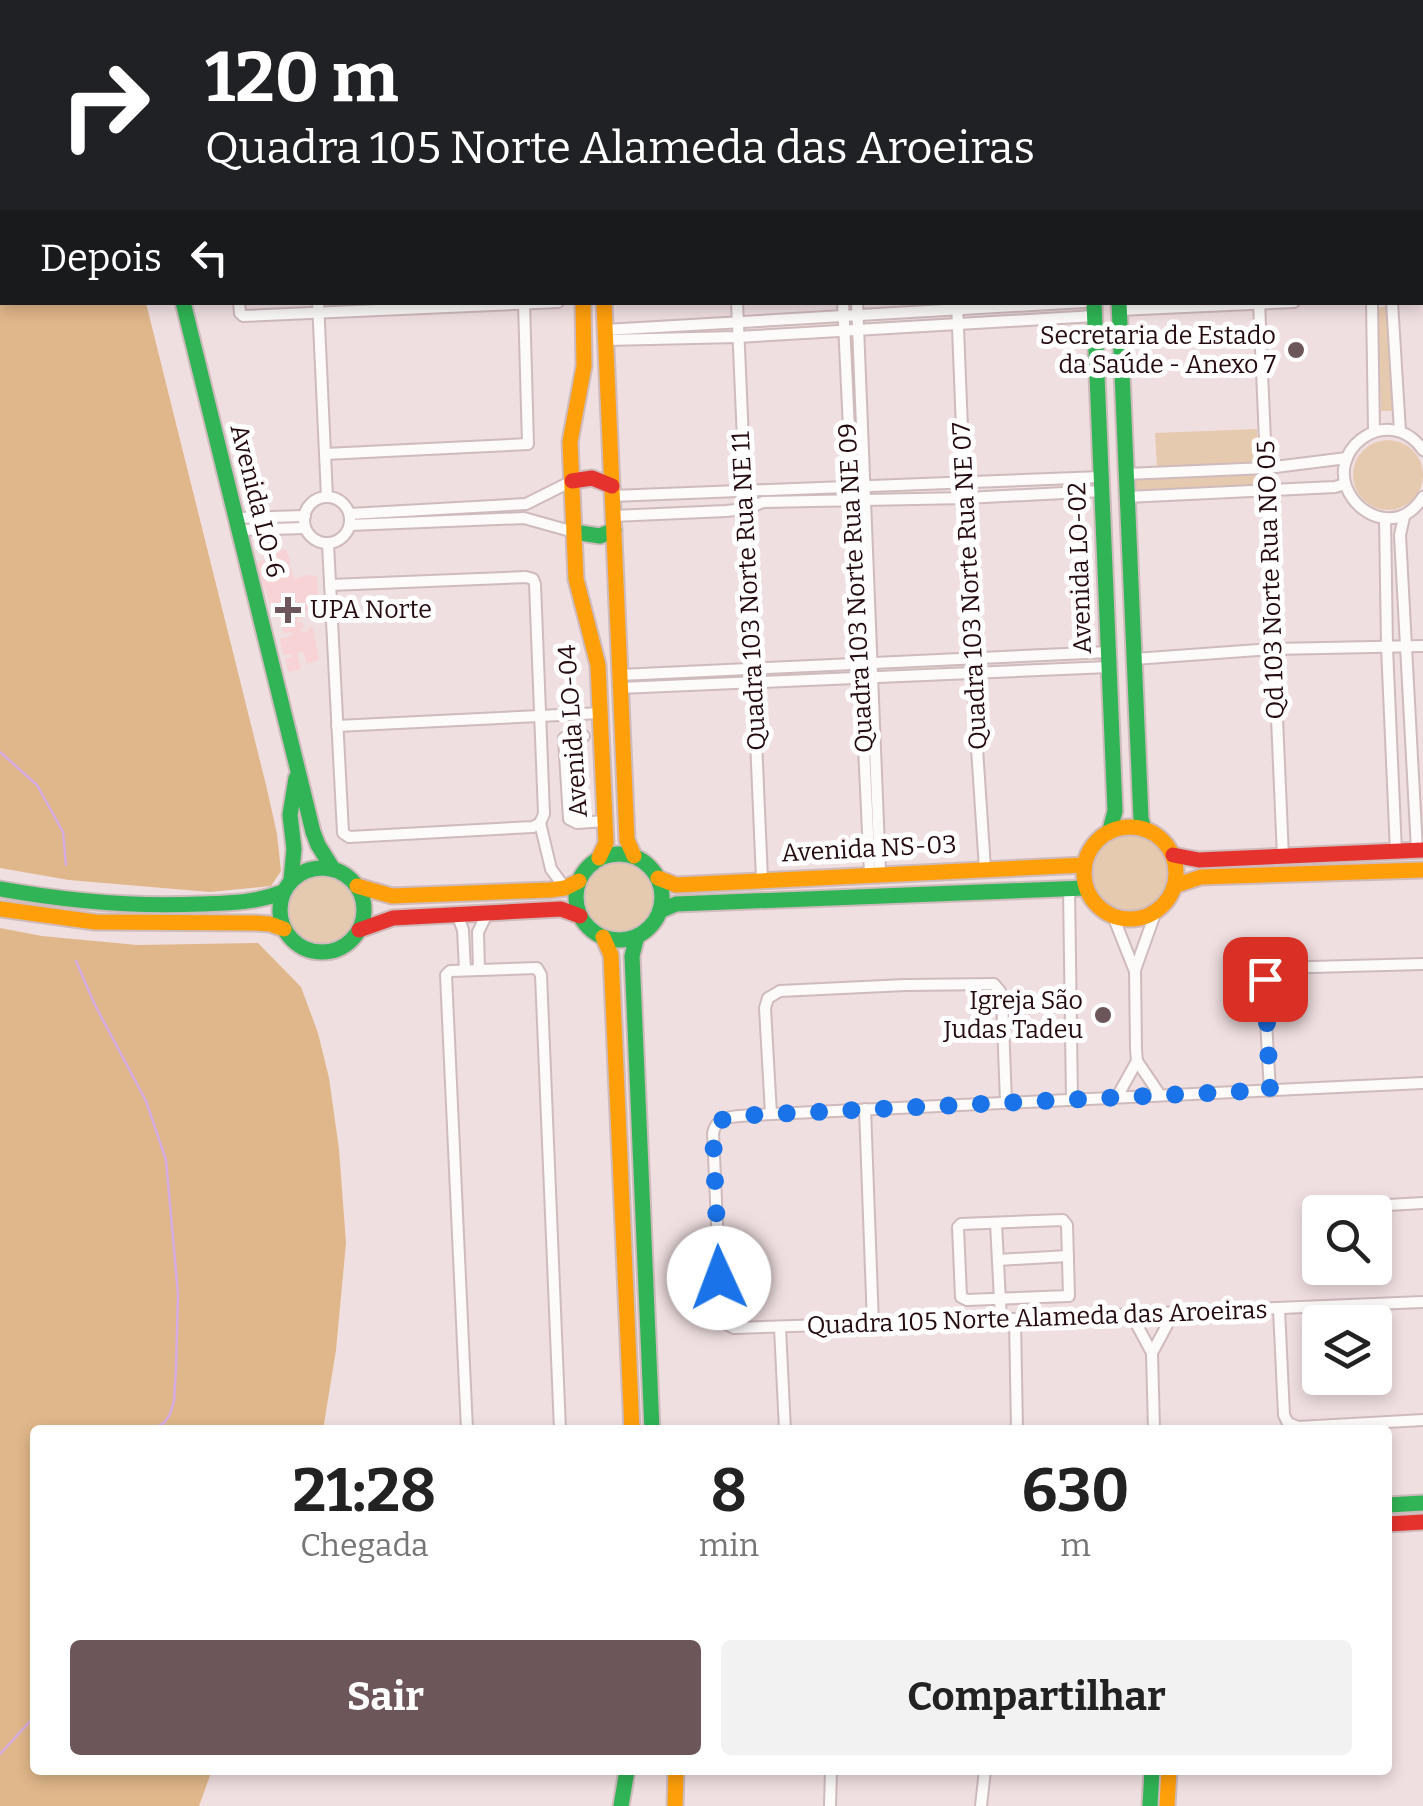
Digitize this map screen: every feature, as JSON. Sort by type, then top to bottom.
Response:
[{"type":"street","name":"Avenida LO-6","points":[[184,305],[314,836],[333,869]]},
{"type":"street","points":[[240,309],[472,305]]},
{"type":"street","points":[[325,454],[528,444],[524,305]]},
{"type":"street","name":"Avenida LO-04","points":[[584,305],[585,356],[572,422],[572,481],[576,579],[597,656],[606,843],[600,858]]},
{"type":"street","name":"Avenida LO-04","points":[[604,305],[627,840],[634,856]]},
{"type":"street","name":"Quadra 103 Norte Rua NE 11","points":[[737,305],[762,879]]},
{"type":"street","name":"Quadra 103 Norte Rua NE 09","points":[[843,305],[858,486]]},
{"type":"street","points":[[605,335],[843,317],[857,309],[989,305]]},
{"type":"street","points":[[1119,306],[1190,305]]},
{"type":"street","name":"Qd 103 Norte Rua NO 05","points":[[1260,305],[1283,857]]},
{"type":"street","points":[[1372,305],[1374,432]]},
{"type":"street","points":[[1392,305],[1400,432]]},
{"type":"street","name":"Quadra 103 Norte Rua NE 07","points":[[957,306],[972,673],[985,869]]},
{"type":"street","name":"Avenida LO-02","points":[[1119,306],[1144,828]]},
{"type":"street","points":[[318,308],[327,497]]},
{"type":"street","name":"Quadra 103 Norte Rua NE 09","points":[[857,309],[858,499],[876,873]]},
{"type":"street","points":[[605,335],[738,337],[958,325],[1095,309]]},
{"type":"street","name":"Avenida LO-02","points":[[1095,309],[1115,811],[1110,830]]},
{"type":"street","points":[[1423,450],[1416,440],[1400,432],[1374,432],[1354,445],[1344,471],[1350,496],[1370,514],[1404,517],[1423,497]]},
{"type":"street","points":[[1126,474],[1267,468],[1346,458]]},
{"type":"street","points":[[350,519],[526,504],[588,476],[598,478],[612,491],[744,491],[964,482],[1102,484]]},
{"type":"street","points":[[350,519],[524,518],[596,537],[605,536],[613,523],[746,509],[763,502],[966,498],[1102,484]]},
{"type":"street","points":[[1127,496],[1345,484]]},
{"type":"street","points":[[327,497],[342,502],[350,519],[344,537],[328,544],[314,540],[305,522],[313,502],[327,497]]},
{"type":"street","points":[[1173,856],[1199,860],[1420,850],[1400,535],[1404,517]]},
{"type":"street","points":[[1385,518],[1396,852]]},
{"type":"street","points":[[237,524],[305,522]]},
{"type":"street","points":[[328,544],[344,835],[533,828],[540,824]]},
{"type":"street","points":[[330,585],[530,577],[536,584],[544,814],[540,824],[552,868],[572,884],[580,916],[589,929],[603,938],[622,940],[637,936],[652,925],[660,911],[662,893],[658,878],[647,864],[618,853],[600,858],[572,884],[390,896],[357,886]]},
{"type":"street","points":[[1134,660],[1272,648],[1423,646]]},
{"type":"street","points":[[620,681],[753,680],[972,658],[1109,660]]},
{"type":"street","points":[[620,681],[752,668],[972,673],[1109,660]]},
{"type":"street","points":[[336,726],[601,712]]},
{"type":"street","points":[[584,736],[564,738],[569,819],[577,823],[605,821]]},
{"type":"street","points":[[284,930],[279,909],[294,845],[290,815],[297,769]]},
{"type":"street","points":[[1072,1100],[1077,888],[1084,864],[1092,846],[1110,830],[1129,827],[1154,833],[1173,856],[1174,886],[1167,900],[1142,917],[1113,916],[1077,888]]},
{"type":"street","name":"Avenida NS-03","points":[[658,878],[672,885],[1084,864]]},
{"type":"street","points":[[0,889],[74,901],[150,906],[248,902],[287,886],[311,868],[333,869],[357,886],[364,906],[358,930],[350,942],[318,952],[298,945],[274,925],[90,923],[0,909]]},
{"type":"street","points":[[1174,886],[1201,877],[1423,870]]},
{"type":"street","name":"Avenida NS-03","points":[[660,911],[676,904],[1077,888]]},
{"type":"street","points":[[358,930],[393,918],[488,912],[563,909],[580,916]]},
{"type":"street","points":[[1117,1098],[1137,1061],[1135,970],[1156,911]]},
{"type":"street","points":[[480,970],[478,932],[488,912]]},
{"type":"street","points":[[457,914],[463,930],[465,970]]},
{"type":"street","points":[[1113,916],[1135,970]]},
{"type":"street","points":[[637,936],[632,956],[652,1425]]},
{"type":"street","points":[[603,938],[611,955],[632,1425]]},
{"type":"street","points":[[1270,1090],[1264,993],[1269,972],[1274,968],[1423,964]]},
{"type":"street","points":[[467,1425],[446,975],[450,971],[537,968],[541,975],[560,1425]]},
{"type":"street","points":[[771,1114],[765,1008],[774,992],[798,990],[994,984],[1002,998],[1006,1102]]},
{"type":"street","points":[[1137,1061],[1160,1095]]},
{"type":"street","name":"Quadra 105 Norte Alameda das Aroeiras","points":[[1423,1083],[771,1114],[724,1118],[716,1123],[713,1133],[722,1318],[734,1328],[1423,1302]]},
{"type":"street","points":[[864,1109],[873,1324]]},
{"type":"street","points":[[1392,1205],[1423,1203]]},
{"type":"street","points":[[1064,1220],[1068,1256],[1068,1296],[962,1299],[958,1227],[1064,1220]]},
{"type":"street","points":[[996,1222],[1018,1425]]},
{"type":"street","points":[[998,1260],[1068,1256]]},
{"type":"street","points":[[1279,1308],[1284,1415],[1293,1425]]},
{"type":"street","points":[[1152,1352],[1174,1312]]},
{"type":"street","points":[[1131,1314],[1152,1352],[1154,1425]]},
{"type":"street","points":[[780,1328],[785,1425]]},
{"type":"street","points":[[1334,1425],[1423,1420]]},
{"type":"street","points":[[1392,1505],[1423,1503]]},
{"type":"street","points":[[1392,1524],[1423,1522]]},
{"type":"street","points":[[620,1806],[625,1775]]},
{"type":"street","points":[[674,1806],[676,1775]]},
{"type":"street","points":[[830,1806],[831,1775]]},
{"type":"street","points":[[981,1806],[984,1775]]},
{"type":"street","points":[[1150,1806],[1152,1775]]},
{"type":"street","points":[[1167,1806],[1169,1775]]},
{"type":"shaded area","points":[[0,305],[146,305],[267,789],[281,871],[271,886],[210,892],[69,880],[0,868]]},
{"type":"shaded area","points":[[1390,306],[1394,411],[1381,411],[1377,308]]},
{"type":"shaded area","points":[[1257,429],[1258,463],[1157,468],[1155,433]]},
{"type":"shaded area","points":[[1388,440],[1402,442],[1413,450],[1421,461],[1421,489],[1413,500],[1402,508],[1388,510],[1374,508],[1363,500],[1355,489],[1353,475],[1355,461],[1363,450],[1374,442]]},
{"type":"shaded area","points":[[1256,473],[1257,485],[1129,490],[1128,479]]},
{"type":"shaded area","name":"UPA Norte","points":[[286,549],[291,564],[286,567],[291,567],[294,579],[317,576],[318,608],[305,612],[304,606],[300,607],[303,618],[297,619],[302,622],[302,633],[313,627],[319,660],[307,664],[303,652],[297,653],[301,669],[288,672],[285,659],[292,654],[283,655],[280,639],[292,632],[283,633],[280,614],[270,606],[256,563],[269,558],[268,553]]},
{"type":"shaded area","points":[[1130,833],[1145,836],[1158,845],[1167,858],[1167,888],[1158,901],[1145,910],[1130,913],[1115,910],[1102,901],[1093,888],[1090,873],[1093,858],[1102,845],[1115,836]]},
{"type":"shaded area","points":[[619,859],[646,870],[657,897],[646,924],[619,935],[592,924],[581,897],[592,870]]},
{"type":"shaded area","points":[[321,875],[335,877],[346,885],[354,896],[354,924],[346,935],[335,943],[321,945],[307,943],[296,935],[288,924],[286,910],[288,896],[296,885],[307,877]]},
{"type":"shaded area","points":[[0,928],[137,945],[258,943],[301,987],[329,1078],[339,1149],[346,1243],[336,1350],[324,1425],[30,1425],[30,1775],[210,1775],[199,1806],[0,1806]]},
{"type":"waterway","points":[[0,752],[37,785],[63,832],[66,865]]},
{"type":"waterway","points":[[76,961],[146,1101],[166,1160],[178,1294],[174,1401],[170,1414],[160,1425]]},
{"type":"waterway","points":[[0,1754],[30,1721]]},
{"type":"traffic: fast","points":[[184,305],[313,832],[333,869]]},
{"type":"traffic: fast","points":[[1094,305],[1115,811],[1110,830]]},
{"type":"traffic: fast","points":[[1119,305],[1144,829]]},
{"type":"traffic: fast","points":[[574,532],[600,536],[614,530]]},
{"type":"traffic: fast","points":[[291,880],[294,849],[290,815],[296,778]]},
{"type":"traffic: fast","points":[[611,854],[627,854],[650,866],[659,880],[662,897],[659,914],[650,928],[627,940],[611,940],[595,933],[583,921],[576,905],[576,889],[583,873],[595,861],[611,854]]},
{"type":"traffic: fast","points":[[314,868],[330,868],[346,875],[357,886],[364,910],[361,926],[352,940],[330,952],[314,952],[298,945],[287,934],[280,918],[280,902],[287,886],[298,875],[314,868]]},
{"type":"traffic: fast","points":[[660,911],[676,904],[1085,888]]},
{"type":"traffic: fast","points":[[0,889],[74,900],[149,905],[242,902],[283,892]]},
{"type":"traffic: fast","points":[[637,936],[632,956],[652,1425]]},
{"type":"traffic: fast","points":[[1392,1505],[1423,1503]]},
{"type":"traffic: fast","points":[[621,1806],[626,1775]]},
{"type":"traffic: fast","points":[[1150,1806],[1152,1775]]},
{"type":"traffic: slow","points":[[583,305],[584,366],[570,442],[576,579],[598,665],[606,843],[599,858]]},
{"type":"traffic: slow","points":[[604,305],[627,840],[634,856]]},
{"type":"traffic: slow","points":[[1130,827],[1148,830],[1163,840],[1173,855],[1176,873],[1173,891],[1163,906],[1148,916],[1130,919],[1112,916],[1097,906],[1087,891],[1084,873],[1087,855],[1097,840],[1112,830],[1130,827]]},
{"type":"traffic: slow","points":[[658,878],[676,885],[1084,865]]},
{"type":"traffic: slow","points":[[1174,886],[1201,877],[1423,870]]},
{"type":"traffic: slow","points":[[357,886],[392,896],[550,890],[579,881]]},
{"type":"traffic: slow","points":[[0,909],[95,922],[256,923],[284,929]]},
{"type":"traffic: slow","points":[[603,937],[611,955],[632,1425]]},
{"type":"traffic: slow","points":[[675,1806],[676,1775]]},
{"type":"traffic: slow","points":[[1167,1806],[1169,1775]]},
{"type":"traffic: jam","points":[[572,481],[592,478],[612,486]]},
{"type":"traffic: jam","points":[[1173,855],[1199,860],[1423,850]]},
{"type":"traffic: jam","points":[[359,930],[393,918],[561,909],[580,916]]},
{"type":"traffic: jam","points":[[1392,1524],[1423,1522]]},
{"type":"place","name":"Secretaria de Estado da Saúde - Anexo 7","points":[[1296,350]]},
{"type":"place","name":"UPA Norte","points":[[288,610]]},
{"type":"place","name":"Igreja São Judas Tadeu","points":[[1103,1015]]},
{"type":"route","points":[[719,1278],[713,1133],[720,1120],[752,1115],[1270,1090],[1265,979]]}]
